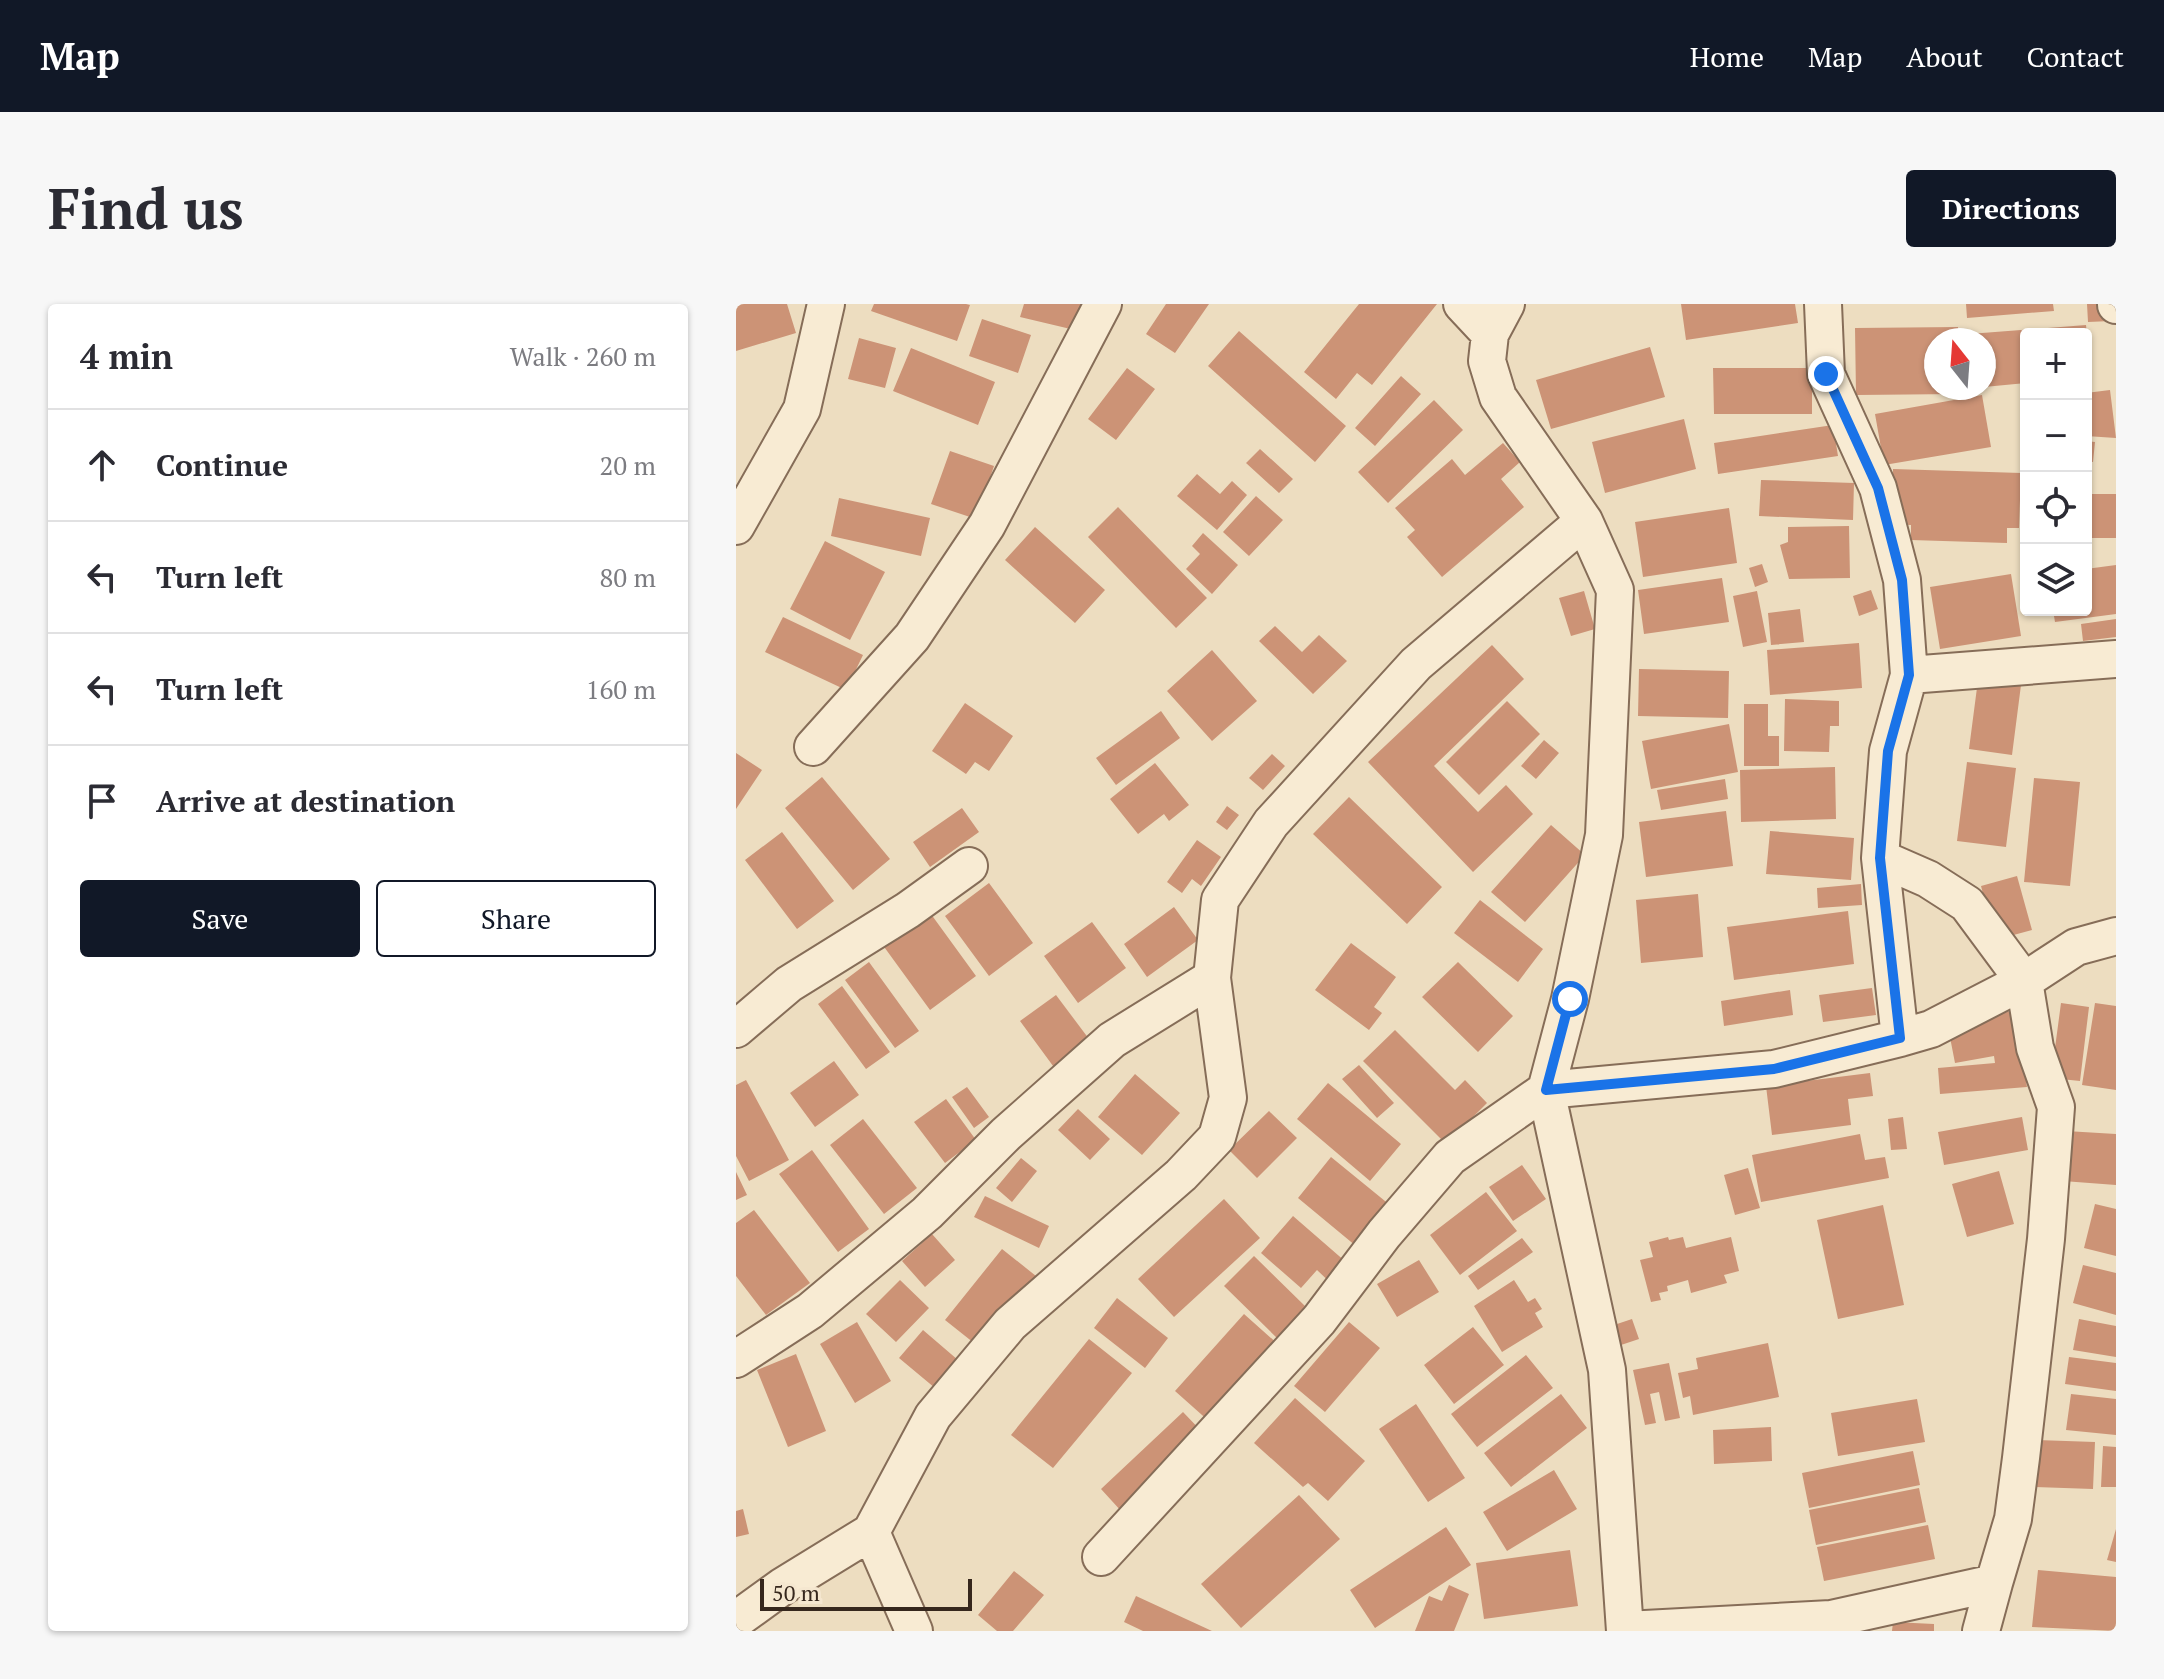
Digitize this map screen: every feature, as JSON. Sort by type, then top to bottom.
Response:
[{"type":"street","points":[[736,526],[802,409],[826,304]]},
{"type":"street","points":[[813,747],[912,637],[987,525],[1103,304]]},
{"type":"street","points":[[1462,304],[1498,319],[1487,361],[1498,397],[1584,521],[1615,590],[1604,835],[1570,999],[1546,1090],[1607,1370],[1626,1630],[1831,1619],[1994,1583]]},
{"type":"street","points":[[1823,304],[1826,374],[1878,488],[1902,580],[1909,675],[1888,751],[1880,858],[1900,1038]]},
{"type":"street","points":[[736,1620],[783,1586],[871,1532],[933,1416],[1010,1324],[1181,1175],[1217,1137],[1228,1098],[1223,1039],[1212,978],[1220,900],[1271,823],[1416,664],[1584,521]]},
{"type":"street","points":[[1909,675],[2116,659]]},
{"type":"street","points":[[1880,858],[1928,879],[1967,904],[2024,981],[2035,1048],[2056,1107],[2046,1239],[2013,1519],[1981,1631]]},
{"type":"street","points":[[736,1029],[789,984],[908,910],[969,866]]},
{"type":"street","points":[[1101,1557],[1319,1320],[1384,1234],[1450,1157],[1546,1090],[1774,1069],[1900,1038],[1931,1029],[2024,981],[2076,947],[2116,936]]},
{"type":"street","points":[[736,1359],[810,1311],[927,1213],[1006,1134],[1112,1040],[1212,978]]},
{"type":"street","points":[[871,1532],[914,1631]]},
{"type":"building","points":[[736,304],[787,304],[796,333],[736,351]]},
{"type":"building","points":[[874,304],[970,305],[957,341],[871,311]]},
{"type":"building","points":[[1024,304],[1086,304],[1079,331],[1020,317]]},
{"type":"building","points":[[1166,304],[1209,304],[1175,353],[1146,334]]},
{"type":"building","points":[[1359,304],[1437,304],[1372,385],[1357,373],[1336,399],[1304,372]]},
{"type":"building","points":[[1681,304],[1795,304],[1798,323],[1686,340]]},
{"type":"building","points":[[1966,304],[2053,304],[2054,311],[1967,318]]},
{"type":"building","points":[[2087,304],[2110,304],[2111,321],[2088,322]]},
{"type":"building","points":[[982,319],[1031,335],[1018,373],[969,356]]},
{"type":"building","points":[[2086,325],[2086,328],[2047,328]]},
{"type":"building","points":[[1958,327],[1924,328],[1924,394],[1856,395],[1855,328]]},
{"type":"building","points":[[2020,330],[2020,384],[1996,386],[1996,332]]},
{"type":"building","points":[[1239,331],[1346,426],[1315,462],[1208,366]]},
{"type":"building","points":[[859,338],[896,348],[885,388],[848,379]]},
{"type":"building","points":[[1650,347],[1665,397],[1551,429],[1536,380]]},
{"type":"building","points":[[911,348],[995,382],[978,425],[893,391]]},
{"type":"building","points":[[1127,368],[1155,389],[1116,440],[1088,419]]},
{"type":"building","points":[[1713,368],[1812,368],[1812,414],[1714,414]]},
{"type":"building","points":[[1401,376],[1421,394],[1375,446],[1355,428]]},
{"type":"building","points":[[2110,390],[2116,438],[2092,436],[2092,392]]},
{"type":"building","points":[[1434,400],[1463,430],[1388,503],[1358,472]]},
{"type":"building","points":[[1954,400],[1983,400],[1991,447],[1884,465],[1875,414]]},
{"type":"building","points":[[1684,419],[1696,469],[1605,493],[1592,442]]},
{"type":"building","points":[[1833,425],[1838,456],[1718,474],[1714,443]]},
{"type":"building","points":[[2092,442],[2095,442],[2092,462]]},
{"type":"building","points":[[1503,443],[1520,462],[1501,479],[1524,507],[1442,577],[1407,537],[1415,530],[1395,508],[1452,459],[1465,475]]},
{"type":"building","points":[[1260,449],[1293,479],[1279,493],[1246,463]]},
{"type":"building","points":[[950,451],[994,466],[976,519],[931,504]]},
{"type":"building","points":[[1893,469],[2020,473],[2019,528],[2007,528],[2007,543],[1911,540],[1911,525],[1892,524]]},
{"type":"building","points":[[1197,474],[1220,494],[1232,481],[1247,495],[1217,530],[1177,496]]},
{"type":"building","points":[[1761,480],[1854,483],[1853,520],[1759,516]]},
{"type":"building","points":[[2092,494],[2116,494],[2116,538],[2092,538]]},
{"type":"building","points":[[1256,496],[1283,520],[1249,556],[1223,532]]},
{"type":"building","points":[[839,498],[930,518],[921,556],[831,536]]},
{"type":"building","points":[[1118,507],[1207,598],[1176,628],[1088,537]]},
{"type":"building","points":[[1729,508],[1737,563],[1643,577],[1635,522]]},
{"type":"building","points":[[1849,526],[1850,578],[1789,579],[1780,545],[1788,542],[1788,527]]},
{"type":"building","points":[[1035,527],[1105,590],[1075,623],[1005,560]]},
{"type":"building","points":[[1203,533],[1238,565],[1212,594],[1186,569],[1200,554],[1192,546]]},
{"type":"building","points":[[825,541],[885,572],[850,640],[790,609]]},
{"type":"building","points":[[1762,564],[1768,582],[1755,587],[1749,568]]},
{"type":"building","points":[[2116,565],[2116,614],[2055,622],[2054,616],[2092,616],[2092,568]]},
{"type":"building","points":[[2011,574],[2021,636],[1940,649],[1930,587]]},
{"type":"building","points":[[1722,578],[1729,622],[1644,634],[1638,590]]},
{"type":"building","points":[[1871,590],[1878,609],[1859,616],[1853,596]]},
{"type":"building","points":[[1584,591],[1595,629],[1571,636],[1559,598]]},
{"type":"building","points":[[1757,591],[1767,642],[1743,647],[1733,596]]},
{"type":"building","points":[[1800,609],[1804,642],[1771,645],[1768,613]]},
{"type":"building","points":[[783,617],[863,655],[846,690],[765,652]]},
{"type":"building","points":[[2116,619],[2116,637],[2083,641],[2081,624]]},
{"type":"building","points":[[1275,626],[1302,652],[1319,635],[1347,661],[1313,694],[1259,641]]},
{"type":"building","points":[[1859,643],[1862,688],[1770,695],[1767,650]]},
{"type":"building","points":[[1492,645],[1524,679],[1434,766],[1478,812],[1506,785],[1533,814],[1473,872],[1368,762]]},
{"type":"building","points":[[1212,650],[1257,701],[1212,741],[1167,691]]},
{"type":"building","points":[[1639,669],[1729,671],[1728,718],[1638,716]]},
{"type":"building","points":[[1978,680],[2021,685],[2012,755],[1969,749]]},
{"type":"building","points":[[1785,699],[1839,701],[1839,726],[1830,726],[1829,752],[1784,751]]},
{"type":"building","points":[[1507,701],[1540,734],[1479,795],[1446,762]]},
{"type":"building","points":[[965,703],[1013,736],[989,771],[975,762],[966,774],[932,751]]},
{"type":"building","points":[[1744,704],[1768,704],[1768,736],[1779,736],[1779,766],[1744,766]]},
{"type":"building","points":[[1161,711],[1180,738],[1116,785],[1096,758]]},
{"type":"building","points":[[1729,724],[1738,772],[1651,789],[1642,741]]},
{"type":"building","points":[[1544,740],[1559,753],[1536,779],[1521,766]]},
{"type":"building","points":[[736,753],[762,770],[736,809]]},
{"type":"building","points":[[1272,754],[1285,766],[1263,790],[1249,778]]},
{"type":"building","points":[[1967,762],[2016,768],[2006,847],[1957,841]]},
{"type":"building","points":[[1155,763],[1189,805],[1169,821],[1164,814],[1138,834],[1110,799]]},
{"type":"building","points":[[1835,767],[1836,819],[1741,822],[1740,770]]},
{"type":"building","points":[[822,777],[890,859],[853,890],[785,808]]},
{"type":"building","points":[[2034,778],[2080,782],[2070,886],[2024,882]]},
{"type":"building","points":[[1725,779],[1728,799],[1661,810],[1657,790]]},
{"type":"building","points":[[1349,797],[1442,887],[1407,924],[1313,834]]},
{"type":"building","points":[[1227,806],[1239,815],[1227,830],[1216,822]]},
{"type":"building","points":[[962,808],[979,832],[930,867],[913,842]]},
{"type":"building","points":[[1726,811],[1733,866],[1646,877],[1639,822]]},
{"type":"building","points":[[1551,825],[1585,855],[1525,922],[1491,892]]},
{"type":"building","points":[[1770,831],[1854,838],[1851,880],[1766,874]]},
{"type":"building","points":[[782,832],[834,901],[797,929],[745,860]]},
{"type":"building","points":[[1197,840],[1221,857],[1201,886],[1192,879],[1182,893],[1167,882]]},
{"type":"building","points":[[2017,876],[2032,930],[1995,940],[1981,886]]},
{"type":"building","points":[[989,883],[1033,943],[989,976],[945,916]]},
{"type":"building","points":[[1861,884],[1862,905],[1818,908],[1817,888]]},
{"type":"building","points":[[1698,894],[1703,957],[1641,963],[1636,900]]},
{"type":"building","points":[[1480,900],[1543,949],[1518,982],[1454,933]]},
{"type":"building","points":[[1174,907],[1198,940],[1147,977],[1124,944]]},
{"type":"building","points":[[928,910],[976,976],[930,1010],[882,944]]},
{"type":"building","points":[[1848,911],[1854,964],[1734,980],[1727,927]]},
{"type":"building","points":[[1092,922],[1126,968],[1078,1003],[1044,956]]},
{"type":"building","points":[[1351,943],[1396,977],[1374,1007],[1382,1013],[1369,1030],[1315,990]]},
{"type":"building","points":[[869,962],[919,1031],[895,1048],[845,980]]},
{"type":"building","points":[[1458,962],[1513,1016],[1478,1052],[1422,997]]},
{"type":"building","points":[[842,986],[890,1052],[866,1069],[818,1004]]},
{"type":"building","points":[[1872,988],[1876,1015],[1823,1022],[1819,995]]},
{"type":"building","points":[[1790,990],[1793,1015],[1724,1026],[1721,1001]]},
{"type":"building","points":[[1056,995],[1092,1043],[1056,1070],[1020,1021]]},
{"type":"building","points":[[2061,1003],[2089,1007],[2080,1081],[2051,1078]]},
{"type":"building","points":[[2095,1003],[2116,1006],[2116,1090],[2082,1085]]},
{"type":"building","points":[[2015,1010],[2027,1087],[1940,1094],[1938,1068],[1995,1063],[1994,1056],[1955,1063],[1948,1027]]},
{"type":"building","points":[[1395,1030],[1455,1090],[1465,1080],[1487,1103],[1446,1144],[1363,1061]]},
{"type":"building","points":[[834,1061],[859,1095],[815,1127],[790,1093]]},
{"type":"building","points":[[1359,1065],[1394,1103],[1377,1118],[1342,1079]]},
{"type":"building","points":[[1870,1073],[1873,1096],[1848,1099],[1851,1125],[1772,1135],[1766,1086]]},
{"type":"building","points":[[1135,1074],[1180,1113],[1142,1155],[1098,1117]]},
{"type":"building","points":[[746,1080],[789,1160],[749,1181],[736,1156],[736,1085]]},
{"type":"building","points":[[1328,1083],[1401,1144],[1370,1181],[1297,1119]]},
{"type":"building","points":[[967,1087],[989,1117],[974,1128],[952,1097]]},
{"type":"building","points":[[946,1099],[976,1140],[945,1163],[914,1122]]},
{"type":"building","points":[[1078,1109],[1110,1139],[1090,1160],[1058,1130]]},
{"type":"building","points":[[1269,1111],[1297,1138],[1257,1178],[1229,1150]]},
{"type":"building","points":[[1903,1117],[1907,1149],[1891,1150],[1888,1119]]},
{"type":"building","points":[[2022,1117],[2028,1150],[1944,1165],[1938,1132]]},
{"type":"building","points":[[863,1119],[917,1188],[884,1214],[830,1145]]},
{"type":"building","points":[[2066,1131],[2116,1134],[2116,1185],[2063,1181]]},
{"type":"building","points":[[1860,1134],[1865,1160],[1885,1157],[1889,1178],[1761,1202],[1752,1155]]},
{"type":"building","points":[[812,1150],[869,1229],[838,1252],[779,1174]]},
{"type":"building","points":[[1331,1157],[1396,1210],[1362,1251],[1298,1198]]},
{"type":"building","points":[[1021,1158],[1037,1171],[1012,1202],[996,1188]]},
{"type":"building","points":[[1522,1165],[1546,1199],[1513,1221],[1489,1187]]},
{"type":"building","points":[[1748,1168],[1760,1208],[1735,1215],[1724,1175]]},
{"type":"building","points":[[1999,1171],[2014,1224],[1967,1237],[1952,1184]]},
{"type":"building","points":[[736,1172],[747,1195],[736,1200]]},
{"type":"building","points":[[1486,1192],[1517,1231],[1460,1275],[1430,1235]]},
{"type":"building","points":[[985,1196],[1049,1226],[1039,1248],[974,1217]]},
{"type":"building","points":[[1224,1199],[1260,1238],[1174,1317],[1138,1279]]},
{"type":"building","points":[[2095,1204],[2116,1209],[2116,1256],[2084,1248]]},
{"type":"building","points":[[1883,1205],[1904,1305],[1838,1319],[1817,1220]]},
{"type":"building","points":[[754,1210],[810,1283],[766,1315],[736,1276],[736,1223]]},
{"type":"building","points":[[1293,1216],[1354,1269],[1337,1289],[1317,1270],[1301,1288],[1261,1253]]},
{"type":"building","points":[[932,1234],[955,1260],[925,1287],[902,1261]]},
{"type":"building","points":[[1668,1237],[1669,1240],[1683,1237],[1686,1248],[1731,1237],[1739,1271],[1724,1275],[1727,1283],[1691,1293],[1688,1280],[1667,1286],[1668,1291],[1659,1293],[1661,1300],[1651,1302],[1640,1260],[1653,1257],[1649,1242]]},
{"type":"building","points":[[1522,1238],[1533,1252],[1478,1290],[1468,1276]]},
{"type":"building","points":[[1002,1249],[1036,1276],[979,1347],[945,1320]]},
{"type":"building","points":[[1254,1256],[1307,1308],[1277,1338],[1224,1286]]},
{"type":"building","points":[[1419,1260],[1439,1292],[1397,1317],[1377,1284]]},
{"type":"building","points":[[2083,1265],[2116,1273],[2116,1315],[2073,1303]]},
{"type":"building","points":[[900,1280],[929,1308],[896,1342],[866,1314]]},
{"type":"building","points":[[1514,1280],[1528,1302],[1535,1298],[1542,1309],[1535,1313],[1543,1327],[1502,1352],[1474,1306]]},
{"type":"building","points":[[1117,1298],[1168,1338],[1145,1368],[1094,1328]]},
{"type":"building","points":[[1244,1314],[1280,1346],[1211,1423],[1175,1391]]},
{"type":"building","points":[[1632,1319],[1639,1339],[1621,1345],[1614,1325]]},
{"type":"building","points":[[2079,1319],[2116,1326],[2116,1357],[2073,1350]]},
{"type":"building","points":[[857,1322],[891,1381],[855,1403],[820,1344]]},
{"type":"building","points":[[1349,1322],[1380,1348],[1325,1412],[1294,1386]]},
{"type":"building","points":[[1473,1327],[1504,1365],[1454,1404],[1424,1365]]},
{"type":"building","points":[[923,1330],[958,1360],[935,1388],[899,1358]]},
{"type":"building","points":[[1089,1339],[1132,1373],[1053,1468],[1011,1435]]},
{"type":"building","points":[[1768,1343],[1779,1397],[1693,1415],[1690,1396],[1683,1398],[1678,1373],[1698,1369],[1696,1358]]},
{"type":"building","points":[[796,1354],[826,1431],[788,1447],[757,1370]]},
{"type":"building","points":[[1526,1355],[1553,1388],[1477,1447],[1451,1414]]},
{"type":"building","points":[[2069,1357],[2116,1363],[2116,1391],[2065,1384]]},
{"type":"building","points":[[1669,1363],[1680,1418],[1665,1421],[1659,1392],[1650,1394],[1656,1423],[1645,1425],[1633,1370]]},
{"type":"building","points":[[1561,1394],[1587,1428],[1511,1487],[1484,1453]]},
{"type":"building","points":[[2071,1394],[2116,1399],[2116,1435],[2066,1430]]},
{"type":"building","points":[[1295,1398],[1365,1461],[1328,1501],[1308,1483],[1303,1487],[1254,1443]]},
{"type":"building","points":[[1917,1399],[1925,1442],[1838,1456],[1831,1413]]},
{"type":"building","points":[[1416,1404],[1465,1478],[1428,1502],[1379,1429]]},
{"type":"building","points":[[1183,1412],[1205,1435],[1122,1512],[1101,1489]]},
{"type":"building","points":[[1771,1427],[1772,1461],[1714,1464],[1713,1430]]},
{"type":"building","points":[[2037,1440],[2095,1442],[2093,1489],[2035,1487]]},
{"type":"building","points":[[2103,1446],[2116,1447],[2116,1487],[2101,1487]]},
{"type":"building","points":[[1913,1451],[1920,1485],[1809,1508],[1802,1473]]},
{"type":"building","points":[[1554,1470],[1577,1509],[1507,1551],[1483,1512]]},
{"type":"building","points":[[1919,1488],[1926,1522],[1816,1545],[1809,1510]]},
{"type":"building","points":[[1299,1495],[1340,1539],[1241,1628],[1201,1584]]},
{"type":"building","points":[[743,1509],[749,1534],[736,1537],[736,1511]]},
{"type":"building","points":[[1928,1525],[1935,1559],[1824,1581],[1817,1547]]},
{"type":"building","points":[[1446,1527],[1471,1565],[1375,1628],[1350,1590]]},
{"type":"building","points":[[2116,1529],[2116,1562],[2107,1560]]},
{"type":"building","points":[[1570,1550],[1578,1606],[1484,1619],[1476,1563]]},
{"type":"building","points":[[2038,1570],[2116,1577],[2116,1631],[2032,1627]]},
{"type":"building","points":[[1014,1571],[1044,1595],[1013,1631],[997,1631],[978,1615]]},
{"type":"building","points":[[1449,1585],[1469,1594],[1454,1631],[1415,1631],[1429,1596],[1442,1601]]},
{"type":"building","points":[[1136,1596],[1212,1631],[1143,1631],[1124,1622]]},
{"type":"building","points":[[1893,1622],[1934,1624],[1934,1631],[1892,1631]]},
{"type":"route","points":[[1570,999],[1546,1090],[1774,1069],[1900,1038],[1880,858],[1888,751],[1909,675],[1902,580],[1878,488],[1826,374]]}]
